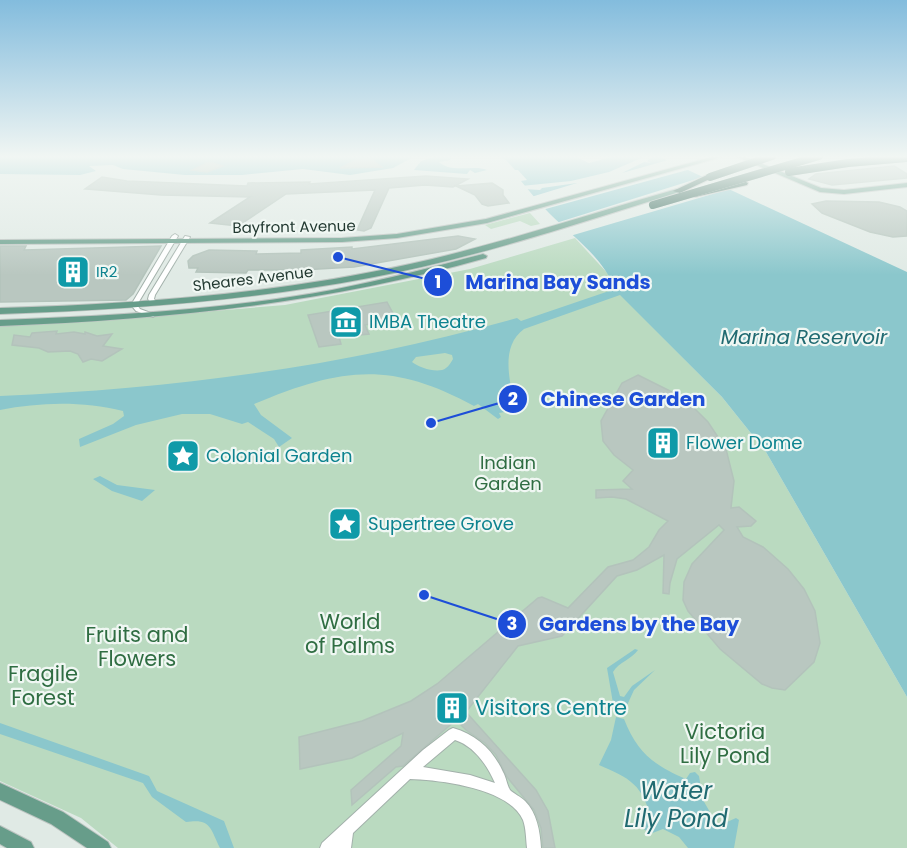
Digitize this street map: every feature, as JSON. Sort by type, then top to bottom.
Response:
[{"type":"highway","points":[[653,206],[688,196]]},
{"type":"highway","points":[[653,206],[695,196]]},
{"type":"main road","name":"Bayfront Avenue","points":[[0,242],[359,240],[441,231],[569,196]]},
{"type":"main road","name":"Sheares Avenue","points":[[0,311],[155,304],[337,282],[489,251],[663,196]]},
{"type":"main road","name":"Sheares Avenue","points":[[0,323],[153,315],[212,309],[340,290],[378,283],[653,206]]},
{"type":"main road","name":"Bayfront Avenue","points":[[0,237],[173,240]]},
{"type":"main road","points":[[0,791],[57,818],[102,848]]},
{"type":"main road","points":[[0,835],[26,848]]},
{"type":"street","points":[[153,315],[138,310],[134,305],[173,240]]},
{"type":"street","points":[[155,304],[151,299],[152,295],[185,240]]},
{"type":"street","points":[[327,848],[447,736],[457,735],[465,738],[490,761],[500,775],[505,792]]},
{"type":"street","points":[[408,772],[427,773],[505,792],[518,802],[528,816],[534,848]]},
{"type":"street","points":[[344,848],[347,830]]},
{"type":"green space","points":[[530,213],[540,224],[531,226],[520,221],[491,229],[485,225]]},
{"type":"green space","points":[[575,238],[610,276],[615,289],[722,397],[766,452],[907,697],[907,848],[118,848],[81,818],[0,781],[0,323],[117,319],[285,305],[470,269]]},
{"type":"water","name":"Marina Reservoir","points":[[534,196],[743,196],[907,272],[907,697],[766,452],[722,397],[620,295],[524,329],[517,336],[512,344],[508,362],[514,402],[509,401],[510,411],[499,413],[501,417],[498,419],[478,404],[474,406],[444,391],[416,381],[365,374],[313,383],[254,404],[261,415],[292,438],[279,447],[274,439],[248,422],[242,424],[210,414],[182,414],[136,425],[80,447],[79,439],[113,424],[124,416],[123,411],[62,404],[30,405],[0,410],[0,396],[131,388],[325,362],[453,335],[517,318],[521,321],[615,289],[610,277],[595,257]],"holes":[[[445,353],[452,355],[453,359],[443,370],[424,368],[412,362],[416,357]]]},
{"type":"water","points":[[100,476],[117,485],[155,490],[142,501],[112,491],[93,479]]},
{"type":"water","points":[[635,649],[638,650],[613,672],[620,696],[624,697],[632,686],[655,670],[634,690],[624,712],[614,709],[607,668]]},
{"type":"water","name":"Water Lily Pond","points":[[616,717],[624,719],[641,749],[655,763],[686,779],[690,773],[695,772],[699,776],[703,800],[718,826],[736,818],[739,820],[734,848],[688,848],[679,837],[663,829],[650,834],[639,825],[651,819],[648,807],[639,790],[619,774],[599,765],[611,740]]},
{"type":"water","points":[[0,723],[149,776],[157,791],[224,821],[234,848],[220,848],[209,826],[200,822],[186,822],[152,797],[143,783],[0,734]]},
{"type":"pier","points":[[536,196],[594,196],[542,210],[531,197]]},
{"type":"pier","points":[[644,196],[707,196],[570,236],[556,223]]},
{"type":"building","points":[[187,196],[284,196],[238,226],[210,223],[250,197]]},
{"type":"building","points":[[372,196],[386,196],[371,228],[364,231],[357,230]]},
{"type":"building","points":[[475,196],[503,196],[509,203],[488,206],[482,204]]},
{"type":"building","points":[[826,201],[879,202],[900,207],[907,211],[907,236],[893,237],[870,232],[822,213],[812,204]]},
{"type":"building","points":[[458,236],[475,239],[456,249],[354,267],[248,270],[246,273],[196,272],[198,268],[189,268],[188,261],[193,256],[209,250],[257,251],[256,254],[301,253],[301,250],[352,247],[352,249]]},
{"type":"building","name":"IR2","points":[[0,246],[26,246],[24,250],[161,246],[133,294],[126,300],[0,302]]},
{"type":"building","name":"IMBA Theatre","points":[[387,302],[396,319],[365,325],[369,334],[339,337],[341,344],[319,347],[308,315]]},
{"type":"building","points":[[57,331],[56,334],[74,332],[85,334],[85,332],[97,336],[112,334],[103,346],[122,349],[102,361],[91,359],[83,362],[78,354],[70,351],[48,352],[39,348],[12,345],[14,335],[30,337],[32,333]]},
{"type":"building","points":[[638,375],[674,393],[692,406],[708,422],[726,449],[734,481],[731,508],[739,507],[756,521],[751,526],[737,527],[743,537],[763,547],[788,569],[804,589],[815,611],[820,643],[814,662],[785,690],[762,684],[720,649],[688,611],[683,600],[684,582],[692,564],[724,530],[719,525],[677,559],[669,594],[663,593],[664,555],[637,570],[617,576],[562,636],[518,646],[466,712],[536,790],[548,811],[555,848],[543,848],[541,828],[534,810],[507,777],[496,755],[456,720],[403,766],[396,767],[352,805],[351,790],[401,746],[403,733],[352,758],[300,769],[299,737],[362,721],[411,701],[437,684],[538,598],[542,597],[568,608],[608,567],[633,560],[649,547],[659,530],[668,521],[626,499],[596,498],[596,490],[632,489],[623,481],[633,470],[614,455],[603,441],[601,421],[622,383]]},
{"type":"place","name":"Marina Bay Sands","points":[[338,257]]},
{"type":"place","name":"IR2","points":[[73,272]]},
{"type":"place","name":"IMBA Theatre","points":[[346,322]]},
{"type":"place","name":"Chinese Garden","points":[[431,423]]},
{"type":"place","name":"Flower Dome","points":[[663,443]]},
{"type":"place","name":"Colonial Garden","points":[[183,456]]},
{"type":"place","name":"Supertree Grove","points":[[345,524]]},
{"type":"place","name":"Gardens by the Bay","points":[[424,595]]},
{"type":"place","name":"Visitors Centre","points":[[452,708]]},
{"type":"park label","name":"Indian Garden","points":[[508,473]]},
{"type":"park label","name":"World of Palms","points":[[350,634]]},
{"type":"park label","name":"Fruits and Flowers","points":[[137,647]]},
{"type":"park label","name":"Fragile Forest","points":[[43,686]]},
{"type":"park label","name":"Victoria Lily Pond","points":[[725,744]]}]
